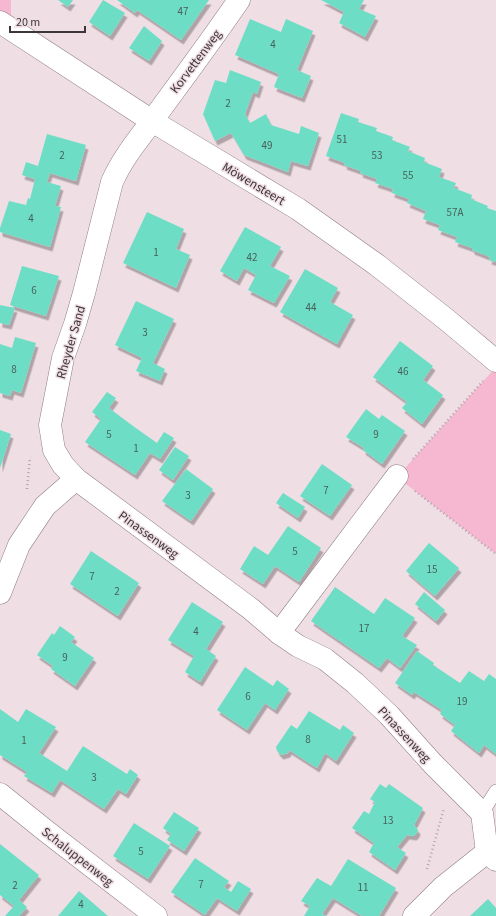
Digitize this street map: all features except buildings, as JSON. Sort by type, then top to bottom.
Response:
[{"type":"street","name":"Korvettenweg","points":[[152,121],[239,0]]},
{"type":"street","name":"Möwensteert","points":[[0,22],[152,121],[298,209],[377,265],[447,320],[496,362]]},
{"type":"street","name":"Rheyder Sand","points":[[76,479],[63,464],[54,450],[50,425],[63,358],[84,293],[112,182],[118,168],[152,121]]},
{"type":"street","points":[[279,633],[397,476]]},
{"type":"street","points":[[0,593],[19,545],[41,511],[76,479]]},
{"type":"street","name":"Pinassenweg","points":[[76,479],[251,609],[279,633],[298,646],[325,659],[355,683],[389,715],[433,764],[482,813]]},
{"type":"street","name":"Schaluppenweg","points":[[0,794],[156,916]]},
{"type":"street","points":[[414,916],[443,887],[491,856],[482,813]]},
{"type":"lane","points":[[482,813],[496,790]]},
{"type":"path","points":[[484,380],[397,476],[496,554]]},
{"type":"path","points":[[27,490],[32,443],[50,425]]},
{"type":"path","points":[[426,872],[451,782]]},
{"type":"shaded area","points":[[0,0],[11,0],[11,29],[0,22]]},
{"type":"shaded area","points":[[496,367],[496,554],[397,477]]}]
